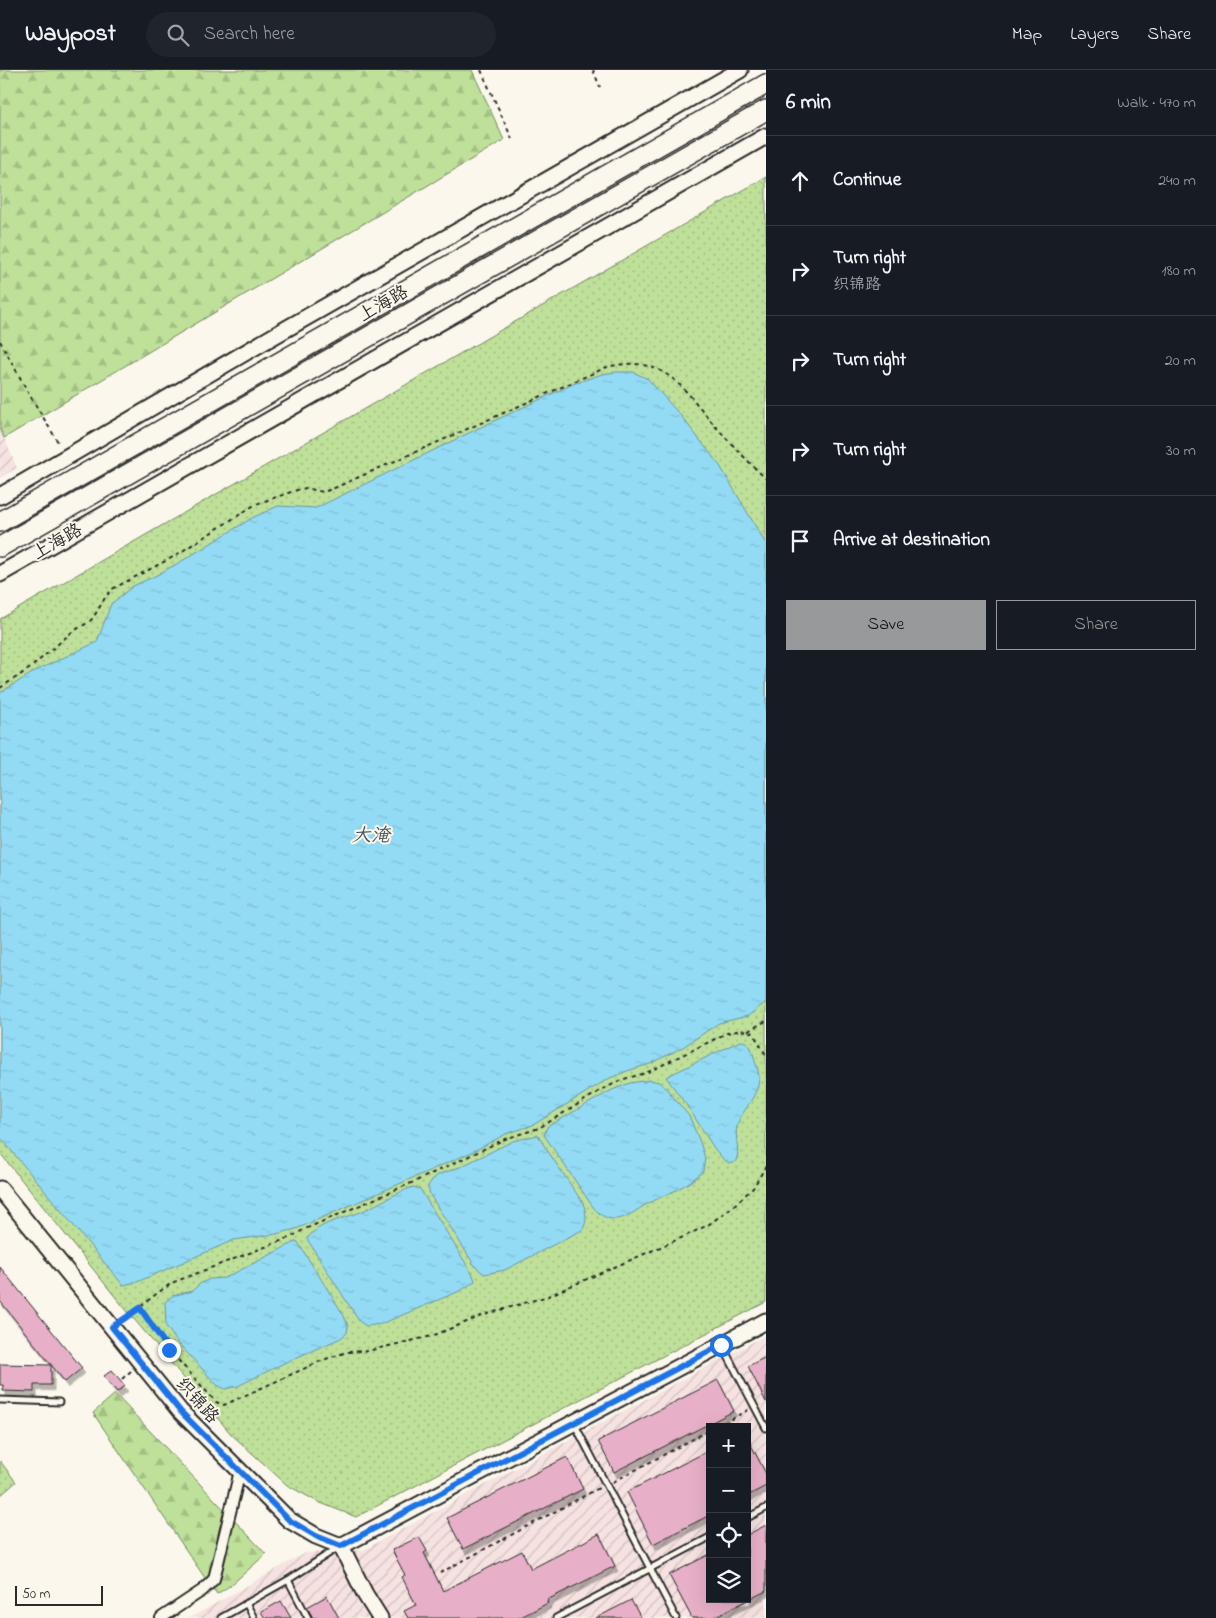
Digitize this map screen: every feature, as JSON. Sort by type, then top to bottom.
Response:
[{"type":"highway","name":"上海路","points":[[0,522],[766,84]]},
{"type":"highway","name":"上海路","points":[[0,547],[766,110]]},
{"type":"main road","name":"上海路","points":[[0,496],[740,70]]},
{"type":"main road","name":"上海路","points":[[0,574],[766,136]]},
{"type":"main road","name":"织锦路","points":[[0,1189],[180,1411],[289,1520],[316,1536],[341,1546]]},
{"type":"main road","points":[[380,1618],[365,1594],[341,1546],[766,1321]]},
{"type":"street","points":[[161,1618],[203,1590],[214,1579],[240,1471]]},
{"type":"lane","points":[[721,1345],[766,1428]]},
{"type":"lane","points":[[0,1400],[59,1402]]},
{"type":"lane","points":[[574,1423],[676,1618]]},
{"type":"lane","points":[[751,1516],[766,1508]]},
{"type":"lane","points":[[556,1618],[706,1539]]},
{"type":"lane","points":[[221,1618],[288,1580],[341,1546]]},
{"type":"lane","points":[[288,1580],[308,1618]]},
{"type":"lane","points":[[246,1604],[254,1618]]},
{"type":"path","points":[[480,70],[512,139]]},
{"type":"path","points":[[593,70],[600,87]]},
{"type":"path","points":[[0,341],[28,394],[58,442]]},
{"type":"path","points":[[0,688],[29,669],[72,632],[89,622],[112,590],[174,557],[256,504],[306,488],[323,492],[332,489],[584,377],[613,366],[637,364],[651,367],[670,376],[766,479]]},
{"type":"path","points":[[747,1031],[766,1021]]},
{"type":"path","points":[[112,1327],[140,1308],[159,1291],[174,1282],[291,1237],[505,1139],[538,1128],[603,1089],[624,1079],[646,1073],[727,1033],[741,1030],[753,1033],[766,1054]]},
{"type":"path","points":[[140,1308],[169,1350],[216,1402],[224,1405],[323,1360],[348,1352],[367,1351],[432,1336],[484,1314],[548,1296],[672,1242],[708,1225],[731,1208],[753,1188],[766,1166]]},
{"type":"path","points":[[725,1423],[755,1407]]},
{"type":"path","points":[[440,1573],[706,1432]]},
{"type":"shaded area","points":[[0,428],[17,468],[0,478]]},
{"type":"shaded area","points":[[766,1335],[766,1618],[190,1618],[305,1553],[363,1550]]},
{"type":"green space","points":[[0,70],[472,70],[504,140],[4,438],[0,428]]},
{"type":"green space","name":"大淹","points":[[766,177],[766,1302],[356,1517],[318,1502],[287,1485],[231,1434],[117,1299],[0,1153],[0,619]]},
{"type":"green space","points":[[115,1394],[266,1554],[231,1585],[217,1594],[93,1413]]},
{"type":"green space","points":[[0,1461],[16,1482],[0,1496]]},
{"type":"water","name":"大淹","points":[[633,372],[648,379],[682,417],[720,466],[766,544],[766,1002],[748,1016],[719,1023],[683,1047],[650,1064],[608,1079],[533,1125],[506,1134],[472,1152],[296,1229],[234,1240],[137,1282],[123,1285],[0,1137],[0,693],[37,670],[97,642],[111,604],[133,586],[187,558],[252,518],[278,506],[316,508],[573,384],[602,374]]},
{"type":"water","points":[[740,1041],[746,1042],[751,1048],[759,1073],[759,1083],[754,1096],[739,1120],[736,1136],[737,1156],[734,1163],[729,1163],[714,1148],[666,1077]]},
{"type":"water","points":[[650,1080],[659,1082],[666,1088],[689,1116],[705,1158],[703,1171],[684,1186],[647,1204],[628,1216],[620,1219],[609,1219],[593,1207],[544,1135],[547,1127],[612,1090],[630,1083]]},
{"type":"water","points":[[538,1135],[583,1203],[586,1217],[584,1227],[582,1230],[505,1270],[484,1274],[475,1266],[430,1195],[428,1186],[438,1175],[460,1167],[513,1141]]},
{"type":"water","points":[[413,1187],[420,1189],[475,1281],[462,1290],[381,1324],[366,1326],[359,1321],[307,1239],[312,1233],[326,1224],[363,1211]]},
{"type":"water","points":[[297,1241],[343,1314],[348,1326],[347,1333],[341,1338],[238,1386],[225,1389],[217,1385],[177,1342],[166,1326],[165,1302],[172,1296],[192,1291],[201,1283],[210,1279],[225,1278]]},
{"type":"building","points":[[0,1267],[82,1368],[65,1382],[0,1301]]},
{"type":"building","points":[[766,1357],[766,1402],[748,1366]]},
{"type":"building","points":[[0,1364],[51,1365],[51,1385],[34,1385],[34,1392],[3,1391],[3,1385],[0,1385]]},
{"type":"building","points":[[112,1370],[125,1386],[117,1392],[104,1376]]},
{"type":"building","points":[[718,1380],[734,1411],[710,1423],[706,1423],[706,1425],[614,1472],[598,1441]]},
{"type":"building","points":[[751,1445],[766,1474],[766,1486],[751,1494]]},
{"type":"building","points":[[706,1452],[706,1517],[653,1544],[627,1492]]},
{"type":"building","points":[[567,1457],[583,1489],[463,1549],[447,1518]]},
{"type":"building","points":[[766,1525],[766,1591],[751,1598],[751,1558],[751,1533]]},
{"type":"building","points":[[599,1534],[615,1566],[547,1600],[548,1603],[519,1618],[408,1618],[404,1611],[416,1605],[402,1577],[405,1575],[392,1550],[419,1537],[427,1551],[424,1553],[443,1591],[522,1551],[531,1569]]},
{"type":"building","points":[[706,1556],[706,1603],[742,1603],[712,1618],[692,1618],[669,1575]]},
{"type":"building","points":[[327,1596],[339,1618],[313,1618],[307,1607]]},
{"type":"building","points":[[631,1600],[641,1618],[596,1618]]},
{"type":"building","points":[[281,1601],[291,1618],[265,1618],[261,1612]]},
{"type":"route","points":[[169,1350],[140,1308],[112,1327],[180,1411],[289,1520],[316,1536],[341,1546],[721,1345]]}]
